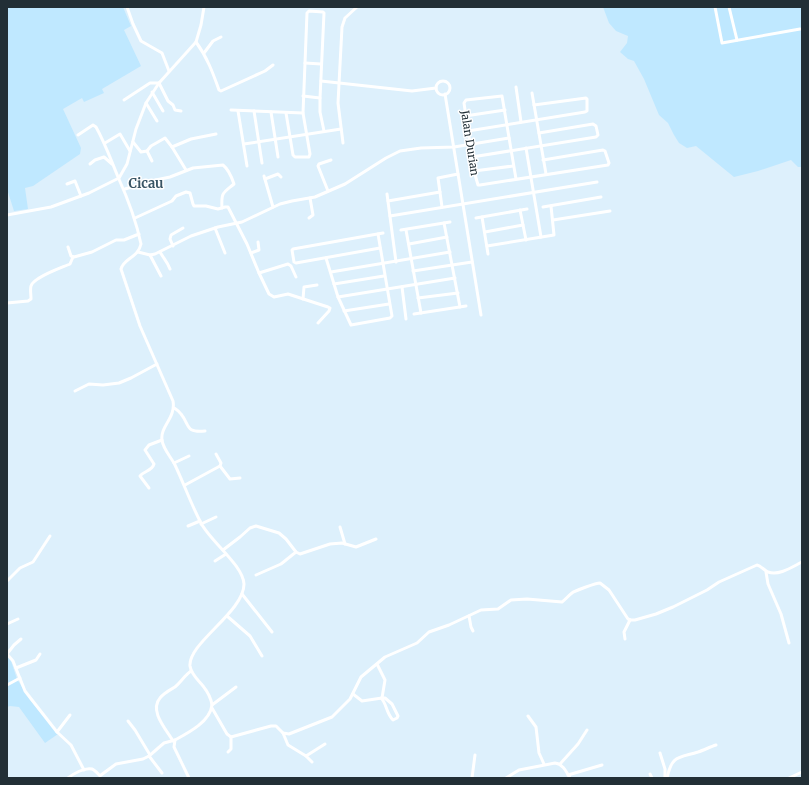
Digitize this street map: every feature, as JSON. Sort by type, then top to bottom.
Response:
[{"type":"street","points":[[127,7],[133,24],[142,41],[162,53],[169,71]]},
{"type":"street","points":[[7,215],[50,207],[81,196],[119,178],[124,170],[136,128],[146,103],[159,83],[196,42],[204,7]]},
{"type":"street","points":[[343,143],[338,103],[338,82],[343,22],[345,18],[357,7]]},
{"type":"street","points":[[715,7],[722,42],[800,29]]},
{"type":"street","points":[[729,7],[737,40]]},
{"type":"street","points":[[286,113],[293,156],[308,157],[310,154],[303,113],[307,14],[309,11],[322,12],[324,13],[320,112],[324,131]]},
{"type":"street","points":[[204,54],[213,41],[221,37]]},
{"type":"street","points":[[196,42],[204,54],[221,92],[273,65]]},
{"type":"street","points":[[305,62],[322,64]]},
{"type":"street","points":[[321,81],[412,91],[436,88]]},
{"type":"street","points":[[436,88],[439,82],[444,81],[448,83],[450,89],[445,94]]},
{"type":"street","points":[[124,100],[150,83],[159,83]]},
{"type":"street","points":[[159,83],[168,101],[173,105],[175,110],[181,111]]},
{"type":"street","points":[[516,87],[521,122]]},
{"type":"street","points":[[436,88],[440,94],[445,94]]},
{"type":"street","points":[[152,92],[163,111]]},
{"type":"street","points":[[532,93],[546,174]]},
{"type":"street","points":[[445,94],[481,315]]},
{"type":"street","points":[[303,96],[320,98]]},
{"type":"street","name":"Jalan Durian","points":[[505,110],[501,96],[464,101],[474,171],[478,185],[516,179]]},
{"type":"street","points":[[468,131],[585,112],[587,111],[587,99],[534,105]]},
{"type":"street","points":[[146,103],[157,121]]},
{"type":"street","points":[[231,110],[303,113]]},
{"type":"street","points":[[238,110],[247,166]]},
{"type":"street","points":[[466,116],[505,110],[516,179],[608,165],[609,163],[605,151],[603,150],[543,160]]},
{"type":"street","points":[[254,111],[262,163]]},
{"type":"street","points":[[270,112],[278,157]]},
{"type":"street","points":[[472,157],[596,137],[598,135],[596,126],[593,124],[539,133]]},
{"type":"street","points":[[78,135],[95,126],[105,142],[114,167],[125,189],[135,218],[141,244],[138,252],[121,267],[121,271],[140,326],[173,401],[174,408],[172,416],[165,429],[162,440],[185,485],[200,522],[242,576],[244,585],[242,594],[226,616],[193,654],[190,660],[191,671],[204,686],[212,707],[227,734],[231,737],[231,749],[228,752]]},
{"type":"street","points":[[244,144],[341,129]]},
{"type":"street","points":[[105,142],[120,134],[130,151]]},
{"type":"street","points":[[172,147],[191,139],[216,134]]},
{"type":"street","points":[[133,142],[141,152],[147,151],[151,146],[165,138],[186,170]]},
{"type":"street","points":[[138,252],[150,255],[160,252],[191,236],[236,223],[273,207],[292,201],[315,197],[348,182],[400,151],[421,148],[454,147],[509,138]]},
{"type":"street","points":[[526,148],[541,237]]},
{"type":"street","points":[[147,151],[152,161]]},
{"type":"street","points":[[90,164],[95,160],[104,157],[114,167]]},
{"type":"street","points":[[328,191],[318,166],[319,164],[331,160]]},
{"type":"street","points":[[125,189],[199,167],[225,166],[234,184],[224,192],[222,198],[222,208]]},
{"type":"street","points":[[474,171],[513,166]]},
{"type":"street","points":[[273,207],[265,177],[278,174],[281,177]]},
{"type":"street","points":[[442,207],[438,178],[458,174]]},
{"type":"street","points":[[67,184],[75,181],[81,196]]},
{"type":"street","points":[[390,216],[597,182]]},
{"type":"street","points":[[135,218],[172,201],[176,196],[184,192],[190,193],[194,206],[206,206],[218,209],[225,207],[229,208],[271,296],[276,297],[288,294],[330,308],[318,323]]},
{"type":"street","points":[[388,201],[440,192]]},
{"type":"street","points":[[387,194],[396,262]]},
{"type":"street","points":[[543,207],[601,197]]},
{"type":"street","points":[[309,218],[313,215],[310,198]]},
{"type":"street","points":[[487,246],[555,234],[551,206]]},
{"type":"street","points":[[476,218],[527,209]]},
{"type":"street","points":[[520,210],[526,240]]},
{"type":"street","points":[[553,220],[610,211]]},
{"type":"street","points":[[482,217],[488,254]]},
{"type":"street","points":[[401,230],[450,222]]},
{"type":"street","points":[[444,223],[460,307]]},
{"type":"street","points":[[485,232],[523,225]]},
{"type":"street","points":[[173,246],[170,239],[171,235],[183,228]]},
{"type":"street","points":[[215,228],[225,253]]},
{"type":"street","points":[[406,230],[421,313]]},
{"type":"street","points":[[380,248],[296,263],[294,262],[292,256],[293,249],[384,233]]},
{"type":"street","points":[[73,257],[86,254],[116,240],[124,240],[139,234]]},
{"type":"street","points":[[326,258],[338,297],[351,325],[391,318],[378,234]]},
{"type":"street","points":[[408,244],[447,237]]},
{"type":"street","points":[[251,253],[259,250],[258,242]]},
{"type":"street","points":[[7,303],[28,301],[31,299],[31,287],[33,283],[44,275],[70,264],[73,257],[68,247]]},
{"type":"street","points":[[160,252],[166,259],[170,269]]},
{"type":"street","points":[[331,272],[450,252]]},
{"type":"street","points":[[150,255],[161,276]]},
{"type":"street","points":[[413,271],[472,262]]},
{"type":"street","points":[[259,273],[288,264],[291,266],[296,277]]},
{"type":"street","points":[[334,284],[384,276]]},
{"type":"street","points":[[338,297],[455,278]]},
{"type":"street","points":[[303,299],[304,287],[317,285]]},
{"type":"street","points":[[402,286],[406,319]]},
{"type":"street","points":[[418,298],[458,293]]},
{"type":"street","points":[[344,311],[389,304]]},
{"type":"street","points":[[414,314],[466,306]]},
{"type":"street","points":[[75,391],[89,384],[103,385],[119,383],[157,364]]},
{"type":"street","points":[[174,408],[182,415],[186,425],[191,430],[198,432],[204,431]]},
{"type":"street","points":[[149,488],[141,475],[152,468],[154,464],[146,450],[149,446],[162,440]]},
{"type":"street","points":[[216,454],[221,463],[220,466],[230,479],[240,478]]},
{"type":"street","points":[[174,463],[189,456]]},
{"type":"street","points":[[185,485],[220,466]]},
{"type":"street","points":[[188,526],[216,517]]},
{"type":"street","points":[[223,550],[250,528],[256,526],[279,533],[286,539],[296,552],[302,554],[327,545],[345,544],[356,547],[376,539]]},
{"type":"street","points":[[340,527],[345,544]]},
{"type":"street","points":[[7,581],[20,568],[33,562],[50,536]]},
{"type":"street","points":[[256,574],[281,564],[296,552]]},
{"type":"street","points":[[215,561],[226,554]]},
{"type":"street","points":[[766,572],[779,572],[802,562]]},
{"type":"street","points":[[630,620],[656,614],[707,590],[719,582],[757,565],[766,572],[768,584],[781,614],[789,643]]},
{"type":"street","points":[[283,733],[289,734],[332,717],[353,694],[359,680],[389,654],[417,643],[429,632],[450,625],[481,610],[498,609],[511,600],[527,599],[562,602],[574,591],[597,583],[606,587],[630,620]]},
{"type":"street","points":[[242,594],[272,632]]},
{"type":"street","points":[[226,616],[250,636],[262,656]]},
{"type":"street","points":[[469,616],[473,631]]},
{"type":"street","points":[[7,624],[18,619]]},
{"type":"street","points":[[625,639],[624,632],[630,620]]},
{"type":"street","points":[[21,639],[7,654],[13,661],[29,696],[57,732],[71,745],[84,770]]},
{"type":"street","points":[[16,668],[36,660],[40,654]]},
{"type":"street","points":[[353,694],[362,701],[382,698],[387,698],[398,716],[397,718],[393,720],[387,712],[382,698],[385,680],[377,664]]},
{"type":"street","points":[[189,778],[174,747],[174,740],[157,713],[157,703],[163,695],[176,686],[184,676],[191,671]]},
{"type":"street","points":[[7,685],[20,678]]},
{"type":"street","points":[[68,778],[84,770],[92,769],[101,775],[116,764],[135,762],[149,756],[164,743],[174,740],[198,727],[212,707],[236,687]]},
{"type":"street","points":[[57,732],[70,716]]},
{"type":"street","points":[[528,716],[536,727],[539,753],[544,764]]},
{"type":"street","points":[[128,721],[135,730],[149,756],[162,773]]},
{"type":"street","points":[[231,737],[276,726],[283,733],[288,745],[306,756],[312,762]]},
{"type":"street","points":[[560,764],[578,744],[587,730]]},
{"type":"street","points":[[306,756],[325,744]]},
{"type":"street","points":[[666,778],[673,762],[678,758],[716,745]]},
{"type":"street","points":[[660,754],[665,769],[666,778]]},
{"type":"street","points":[[472,778],[475,755]]},
{"type":"street","points":[[506,778],[519,770],[544,764],[560,764],[569,777],[602,765]]},
{"type":"street","points":[[789,778],[802,772]]},
{"type":"street","points":[[650,774],[652,778]]},
{"type":"shaded area","points":[[7,7],[123,7],[131,26],[124,30],[141,66],[102,89],[104,93],[84,102],[82,98],[63,109],[81,148],[80,154],[33,186],[25,188],[28,209],[14,211],[7,189]]},
{"type":"shaded area","points":[[603,7],[802,7],[802,167],[798,167],[791,160],[734,177],[696,146],[687,148],[679,143],[668,123],[659,115],[644,79],[634,61],[628,59],[620,52],[627,43],[628,36],[616,31],[609,23]]},
{"type":"shaded area","points":[[7,656],[11,661],[17,679],[30,700],[58,734],[45,743],[19,707],[7,707]]},
{"type":"district","name":"Cicau","points":[[146,183]]}]
